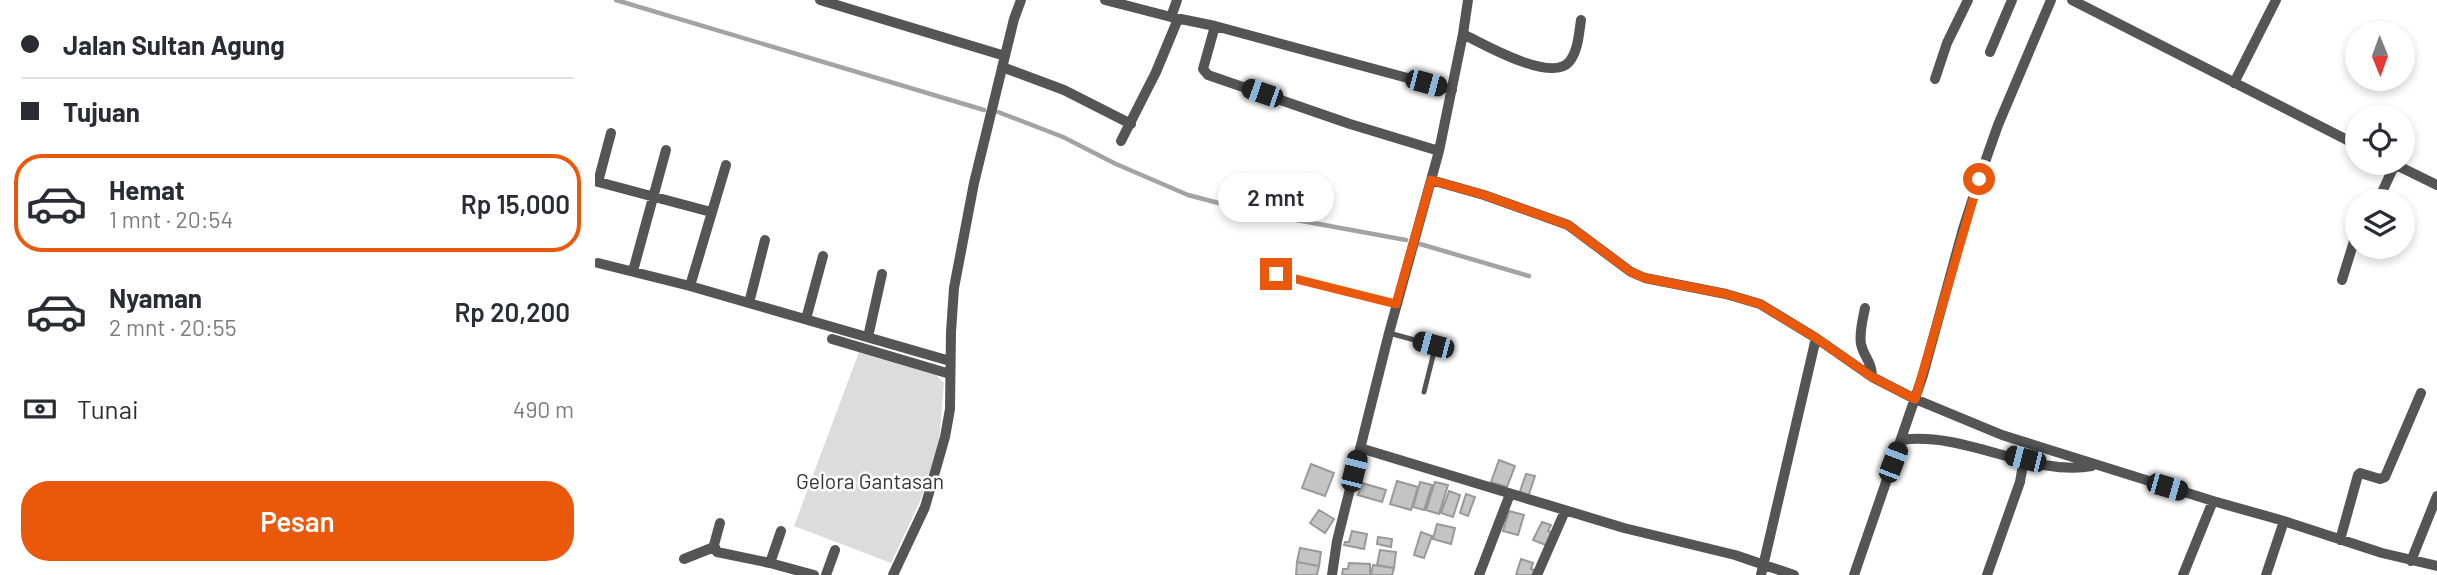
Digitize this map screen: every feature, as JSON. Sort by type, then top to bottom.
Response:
[{"type":"street","points":[[820,0],[1004,62],[1131,124]]},
{"type":"street","points":[[893,575],[925,507],[945,437],[950,409],[954,288],[974,184],[1021,0]]},
{"type":"street","points":[[1105,0],[1215,26],[1452,90]]},
{"type":"street","points":[[1121,141],[1131,124],[1175,18],[1177,0]]},
{"type":"street","points":[[1332,575],[1337,541],[1396,304],[1439,151],[1468,0]]},
{"type":"street","points":[[1935,79],[1947,43],[1968,0]]},
{"type":"street","points":[[1990,52],[2012,0]]},
{"type":"street","points":[[1854,575],[1915,399],[1979,179],[1998,125],[2052,0]]},
{"type":"street","points":[[2072,0],[2345,139]]},
{"type":"street","points":[[2234,83],[2276,0]]},
{"type":"street","points":[[1463,34],[1511,58],[1559,69],[1568,64],[1572,57],[1581,20]]},
{"type":"street","points":[[1215,26],[1203,69],[1205,73],[1350,124],[1439,151]]},
{"type":"street","points":[[611,133],[597,182],[711,212]]},
{"type":"street","points":[[633,271],[666,150]]},
{"type":"street","points":[[690,286],[726,165]]},
{"type":"street","points":[[2415,174],[2437,185]]},
{"type":"street","points":[[1431,180],[1545,215],[1568,225],[1631,272],[1645,278],[1726,294],[1760,304],[1872,377],[1915,399],[2002,435],[2340,540],[2437,566]]},
{"type":"street","points":[[749,303],[765,240]]},
{"type":"street","points":[[806,319],[823,256]]},
{"type":"street","points":[[2341,280],[2349,259]]},
{"type":"street","points":[[598,263],[690,286],[950,360]]},
{"type":"street","points":[[868,337],[882,274]]},
{"type":"street","points":[[1865,308],[1860,335],[1861,346],[1871,365],[1872,377]]},
{"type":"street","points":[[1762,570],[1816,338]]},
{"type":"street","points":[[832,339],[950,374]]},
{"type":"street","points":[[2340,540],[2358,475],[2360,473],[2381,479],[2385,477],[2421,393]]},
{"type":"street","points":[[1902,440],[1939,441],[2057,468],[2095,466]]},
{"type":"street","points":[[1360,448],[1623,528],[1711,549],[1762,570],[1794,575]]},
{"type":"street","points":[[1987,575],[2020,482],[2025,459]]},
{"type":"street","points":[[1479,575],[1510,494]]},
{"type":"street","points":[[2411,561],[2437,496]]},
{"type":"street","points":[[2183,575],[2213,501]]},
{"type":"street","points":[[1537,575],[1565,511]]},
{"type":"street","points":[[2266,575],[2284,521]]},
{"type":"street","points":[[714,547],[720,523]]},
{"type":"street","points":[[770,563],[781,531]]},
{"type":"street","points":[[684,559],[714,547]]},
{"type":"street","points":[[714,547],[720,553],[814,575]]},
{"type":"street","points":[[826,575],[835,550]]},
{"type":"lane","points":[[1276,274],[1396,304]]},
{"type":"lane","points":[[1389,333],[1433,345],[1435,348],[1424,392]]},
{"type":"green space","name":"Gelora Gantasan","points":[[859,352],[936,375],[944,383],[939,443],[921,499],[891,563],[794,526]]},
{"type":"building","points":[[1499,460],[1515,466],[1507,487],[1491,482]]},
{"type":"building","points":[[1311,464],[1334,473],[1325,496],[1302,488]]},
{"type":"building","points":[[1526,474],[1535,476],[1528,497],[1519,494]]},
{"type":"building","points":[[1397,481],[1418,487],[1411,510],[1390,504]]},
{"type":"building","points":[[1420,482],[1432,485],[1424,510],[1413,507]]},
{"type":"building","points":[[1435,482],[1448,485],[1439,514],[1426,510]]},
{"type":"building","points":[[1362,483],[1386,490],[1382,502],[1358,495]]},
{"type":"building","points":[[1449,491],[1460,495],[1453,517],[1441,513]]},
{"type":"building","points":[[1466,494],[1475,497],[1468,516],[1460,513]]},
{"type":"building","points":[[1319,510],[1334,519],[1325,533],[1310,523]]},
{"type":"building","points":[[1509,511],[1524,515],[1518,535],[1503,531]]},
{"type":"building","points":[[1542,522],[1551,525],[1548,531],[1553,533],[1548,546],[1533,540]]},
{"type":"building","points":[[1437,524],[1455,528],[1451,544],[1433,539]]},
{"type":"building","points":[[1352,531],[1367,534],[1364,549],[1344,545],[1349,542]]},
{"type":"building","points":[[1421,532],[1432,536],[1424,558],[1414,555]]},
{"type":"building","points":[[1378,537],[1392,539],[1391,547],[1377,544]]},
{"type":"building","points":[[1300,548],[1321,552],[1319,566],[1297,562]]},
{"type":"building","points":[[1380,550],[1396,552],[1394,568],[1377,565]]},
{"type":"building","points":[[1521,559],[1533,563],[1533,575],[1516,575]]},
{"type":"building","points":[[1297,562],[1319,566],[1317,575],[1296,575]]},
{"type":"building","points":[[1349,563],[1370,564],[1370,575],[1342,575],[1343,569],[1348,569]]},
{"type":"building","points":[[1373,565],[1394,568],[1392,575],[1371,575]]},
{"type":"waterway","points":[[616,0],[984,110]]},
{"type":"waterway","points":[[998,112],[1063,137],[1116,164],[1188,195],[1253,212],[1406,240]]},
{"type":"waterway","points":[[1420,244],[1529,276]]},
{"type":"route","points":[[1276,274],[1396,304],[1431,180],[1545,215],[1568,225],[1631,272],[1645,278],[1726,294],[1760,304],[1816,338],[1855,367],[1915,399],[1979,179]]}]
